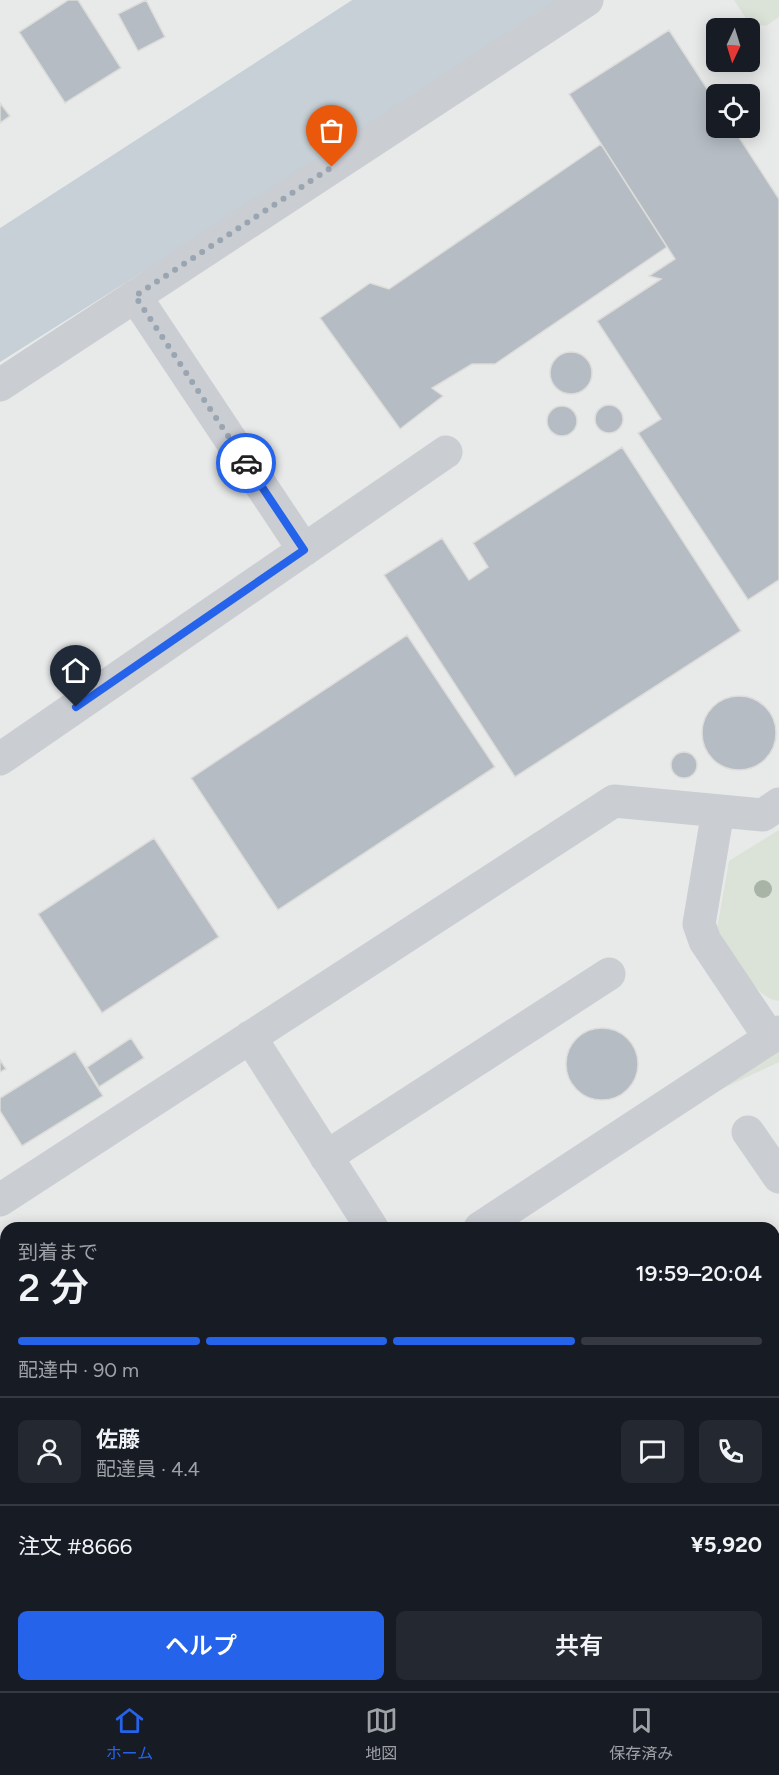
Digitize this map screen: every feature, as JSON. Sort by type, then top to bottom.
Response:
[{"type":"lane","points":[[0,385],[586,0]]},
{"type":"lane","points":[[135,296],[304,550]]},
{"type":"lane","points":[[0,759],[446,452]]},
{"type":"lane","points":[[0,1200],[614,801],[763,815],[779,804]]},
{"type":"lane","points":[[489,1222],[775,1035],[705,941],[699,924],[718,811]]},
{"type":"lane","points":[[326,1157],[609,975]]},
{"type":"lane","points":[[250,1037],[368,1222]]},
{"type":"lane","points":[[748,1132],[779,1177]]},
{"type":"shaded area","points":[[0,0],[352,0],[0,228]]},
{"type":"shaded area","points":[[352,0],[573,0],[0,362],[0,228]]},
{"type":"shaded area","points":[[451,0],[779,0],[779,1222],[0,1222],[0,293]]},
{"type":"shaded area","points":[[734,0],[779,0],[779,17],[766,26],[760,25],[760,18],[746,18]]},
{"type":"shaded area","points":[[779,830],[779,1001],[761,992],[752,983],[717,929],[729,861]]},
{"type":"shaded area","points":[[779,1050],[779,1062],[707,1096]]},
{"type":"building","points":[[68,0],[78,0],[121,68],[65,103],[19,32]]},
{"type":"building","points":[[146,0],[165,37],[138,51],[118,14]]},
{"type":"building","points":[[669,30],[706,87],[706,138],[739,138],[779,199],[779,580],[748,600],[638,433],[661,419],[597,321],[661,279],[649,276],[675,259],[569,94]]},
{"type":"building","points":[[0,103],[10,116],[0,123]]},
{"type":"building","points":[[601,144],[667,247],[495,364],[472,364],[432,388],[443,396],[400,429],[320,318],[370,283],[389,289]]},
{"type":"building","points":[[571,352],[586,358],[592,373],[586,388],[571,394],[556,388],[550,373],[556,358]]},
{"type":"building","points":[[609,405],[619,409],[623,419],[619,429],[609,433],[599,429],[595,419],[599,409]]},
{"type":"building","points":[[562,406],[573,410],[577,421],[573,432],[562,436],[551,432],[547,421],[551,410]]},
{"type":"building","points":[[622,447],[741,631],[515,777],[384,575],[442,538],[469,580],[488,567],[473,543]]},
{"type":"building","points":[[407,635],[495,767],[278,910],[191,778]]},
{"type":"building","points":[[739,696],[760,702],[770,712],[776,733],[770,754],[760,764],[739,770],[718,764],[708,754],[702,733],[708,712],[718,702]]},
{"type":"building","points":[[684,752],[693,756],[697,765],[693,774],[684,778],[675,774],[671,765],[675,756]]},
{"type":"building","points":[[154,838],[219,937],[102,1013],[38,914]]},
{"type":"building","points":[[609,1028],[628,1038],[636,1050],[638,1064],[636,1078],[628,1090],[616,1098],[595,1100],[576,1090],[568,1078],[566,1057],[576,1038],[588,1030]]},
{"type":"building","points":[[131,1038],[144,1058],[99,1087],[87,1067]]},
{"type":"building","points":[[75,1051],[103,1096],[22,1146],[0,1111],[0,1098]]},
{"type":"building","points":[[0,1060],[6,1069],[0,1072]]},
{"type":"way so far","points":[[246,463],[135,296],[332,167]]},
{"type":"route","points":[[76,707],[304,550],[246,463]]}]
